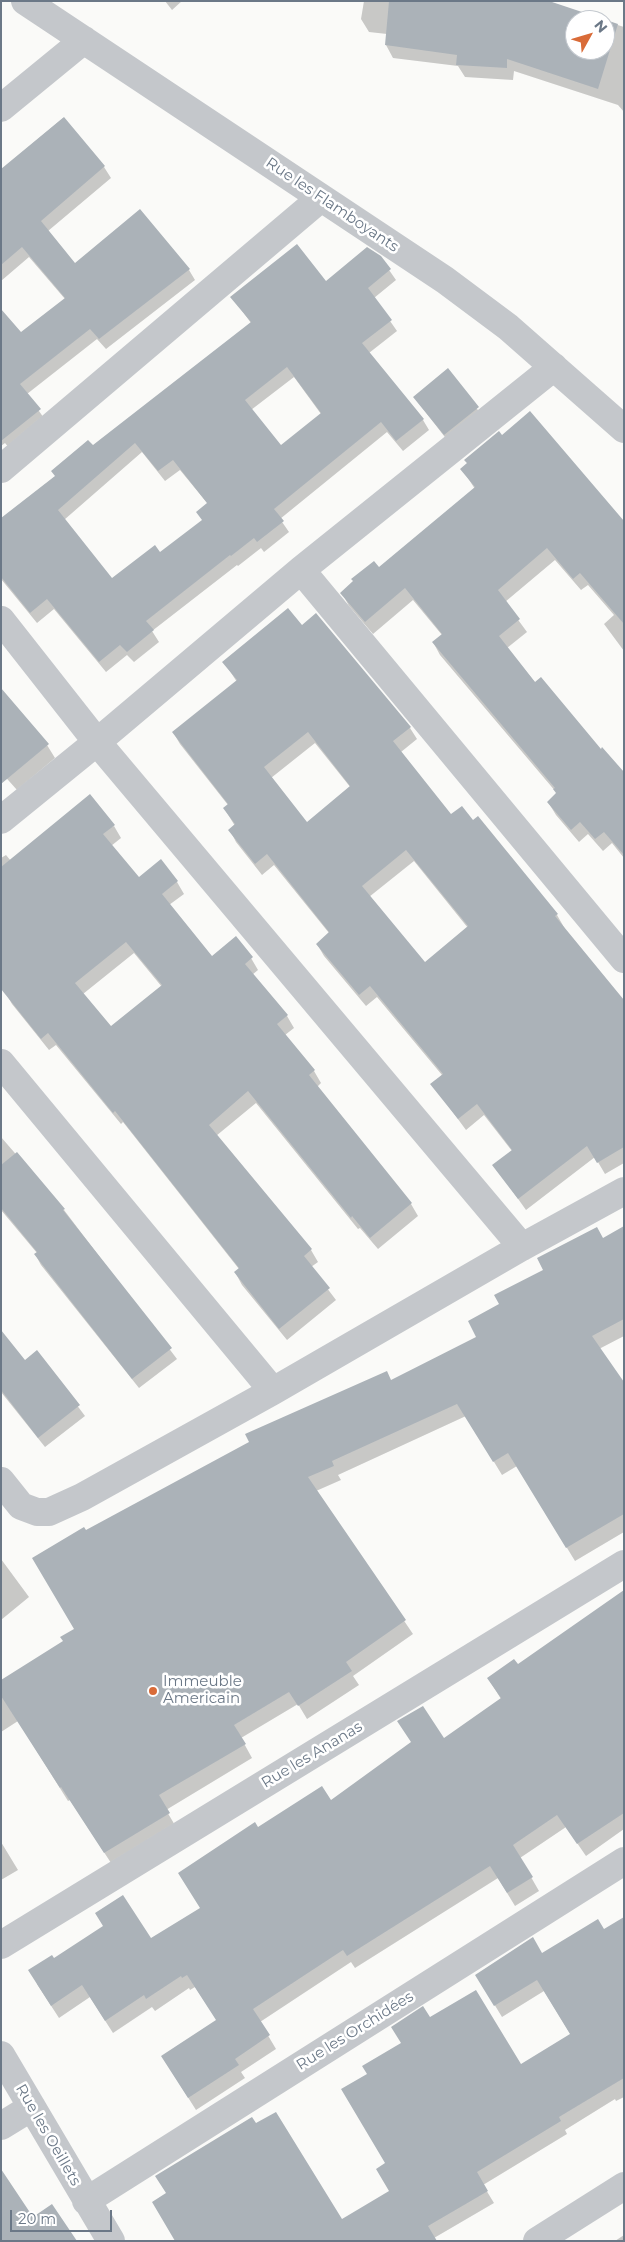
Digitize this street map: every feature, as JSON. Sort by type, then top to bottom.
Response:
[{"type":"street","name":"Rue les Flamboyants","points":[[25,1],[445,280],[508,327],[624,429]]},
{"type":"street","points":[[1,108],[84,40]]},
{"type":"street","points":[[1,469],[320,198]]},
{"type":"street","points":[[1,820],[97,742],[301,570],[554,367]]},
{"type":"street","points":[[301,570],[624,959]]},
{"type":"street","points":[[1,620],[97,742],[522,1247]]},
{"type":"street","points":[[1,1063],[273,1391]]},
{"type":"street","points":[[1,1481],[21,1506],[37,1512],[49,1512],[82,1497],[273,1391],[522,1247],[624,1191]]},
{"type":"street","name":"Rue les Ananas","points":[[1,1945],[624,1564]]},
{"type":"street","name":"Rue les Orchidées","points":[[86,2201],[624,1861]]},
{"type":"street","name":"Rue les Oeillets","points":[[1,2056],[110,2241]]},
{"type":"street","points":[[1,2126],[32,2106]]},
{"type":"street","points":[[537,2241],[624,2186]]},
{"type":"building","points":[[389,1],[549,1],[576,10],[565,10],[565,60],[607,60],[598,89],[507,59],[507,68],[456,65],[457,55],[385,45]]},
{"type":"building","points":[[615,23],[618,24],[615,34]]},
{"type":"building","points":[[64,117],[105,166],[41,221],[75,263],[140,209],[190,269],[99,339],[90,329],[20,384],[41,409],[1,441],[1,309],[21,332],[65,298],[22,247],[1,265],[1,169]]},
{"type":"building","points":[[297,244],[326,281],[367,247],[381,256],[391,269],[368,288],[392,320],[362,343],[424,419],[396,441],[381,422],[274,509],[284,521],[257,542],[254,538],[230,555],[146,621],[154,630],[127,652],[120,645],[99,662],[47,599],[30,613],[1,577],[1,518],[55,476],[51,471],[88,440],[93,445],[251,322],[230,297]],"holes":[[[287,367],[321,413],[281,445],[245,400]],[[135,443],[158,471],[173,460],[207,503],[196,512],[202,520],[160,552],[155,545],[112,578],[58,510]]]},
{"type":"building","points":[[448,368],[479,407],[444,435],[413,397]]},
{"type":"building","points":[[530,411],[624,521],[624,624],[580,573],[573,579],[547,548],[498,590],[520,619],[499,636],[535,682],[541,677],[601,749],[602,747],[624,772],[624,855],[604,832],[595,839],[580,822],[571,830],[547,802],[556,793],[553,789],[555,788],[432,642],[442,634],[405,588],[365,622],[340,593],[353,581],[351,579],[374,561],[379,567],[475,487],[460,469],[467,463],[464,460],[499,431],[502,435]]},
{"type":"building","points":[[288,608],[302,625],[316,613],[411,727],[393,741],[451,814],[462,806],[473,820],[478,816],[558,914],[555,916],[624,1000],[624,1147],[597,1163],[587,1146],[518,1199],[492,1165],[512,1150],[477,1104],[458,1119],[430,1084],[443,1074],[370,986],[359,995],[316,944],[329,932],[267,854],[255,864],[228,830],[235,824],[223,808],[228,804],[172,732],[237,680],[222,662]],"holes":[[[308,732],[350,786],[307,822],[264,767]],[[406,850],[468,926],[425,962],[362,886]]]},
{"type":"building","points":[[1,688],[49,744],[1,784]]},
{"type":"building","points":[[90,794],[115,825],[103,834],[139,877],[161,859],[178,881],[162,894],[212,956],[236,936],[253,957],[245,964],[288,1015],[277,1024],[315,1070],[309,1075],[412,1203],[370,1238],[352,1216],[351,1218],[248,1091],[209,1125],[312,1249],[304,1256],[330,1288],[279,1329],[234,1272],[239,1268],[115,1111],[113,1113],[48,1033],[41,1039],[1,989],[1,867]],"holes":[[[126,942],[162,985],[111,1026],[75,983]]]},
{"type":"building","points":[[17,1152],[65,1209],[63,1210],[172,1348],[132,1379],[34,1254],[37,1252],[1,1208],[1,1165]]},
{"type":"building","points":[[624,1226],[624,1319],[592,1336],[624,1382],[624,1514],[566,1548],[508,1453],[493,1462],[457,1404],[332,1461],[334,1466],[308,1477],[406,1620],[346,1662],[352,1671],[298,1706],[289,1692],[234,1725],[246,1744],[159,1795],[170,1813],[104,1853],[1,1696],[1,1680],[63,1641],[60,1637],[74,1629],[32,1558],[84,1527],[86,1530],[249,1442],[245,1434],[387,1371],[391,1380],[476,1337],[468,1321],[499,1304],[494,1295],[543,1270],[537,1258],[597,1227],[603,1238]]},
{"type":"building","points":[[1,1330],[25,1360],[37,1350],[80,1405],[38,1438],[1,1390]]},
{"type":"building","points":[[624,1590],[624,1813],[577,1844],[557,1815],[513,1845],[533,1877],[507,1893],[490,1866],[347,1956],[343,1950],[253,2009],[270,2035],[235,2059],[239,2065],[188,2098],[161,2056],[216,2020],[187,1975],[182,1978],[181,1976],[146,1999],[144,1995],[105,2021],[82,1985],[51,2006],[28,1970],[52,1955],[54,1958],[103,1926],[95,1913],[123,1895],[151,1938],[200,1908],[178,1873],[255,1822],[258,1827],[322,1786],[331,1800],[411,1742],[397,1721],[423,1706],[444,1738],[501,1698],[487,1678],[514,1659],[518,1664]]},
{"type":"building","points":[[624,1917],[624,2078],[559,2117],[561,2121],[477,2172],[488,2191],[428,2226],[437,2241],[175,2241],[152,2202],[166,2193],[155,2176],[252,2117],[256,2123],[276,2112],[342,2219],[389,2191],[376,2169],[385,2163],[341,2089],[367,2074],[362,2066],[401,2043],[391,2027],[423,2006],[430,2017],[476,1990],[521,2064],[570,2034],[537,1980],[494,2006],[475,1975],[533,1937],[542,1953],[598,1919],[604,1929]]},
{"type":"building","points":[[1,2169],[33,2217],[52,2204],[77,2241],[1,2241]]},
{"type":"place","name":"Immeuble Americain","points":[[153,1691]]}]
